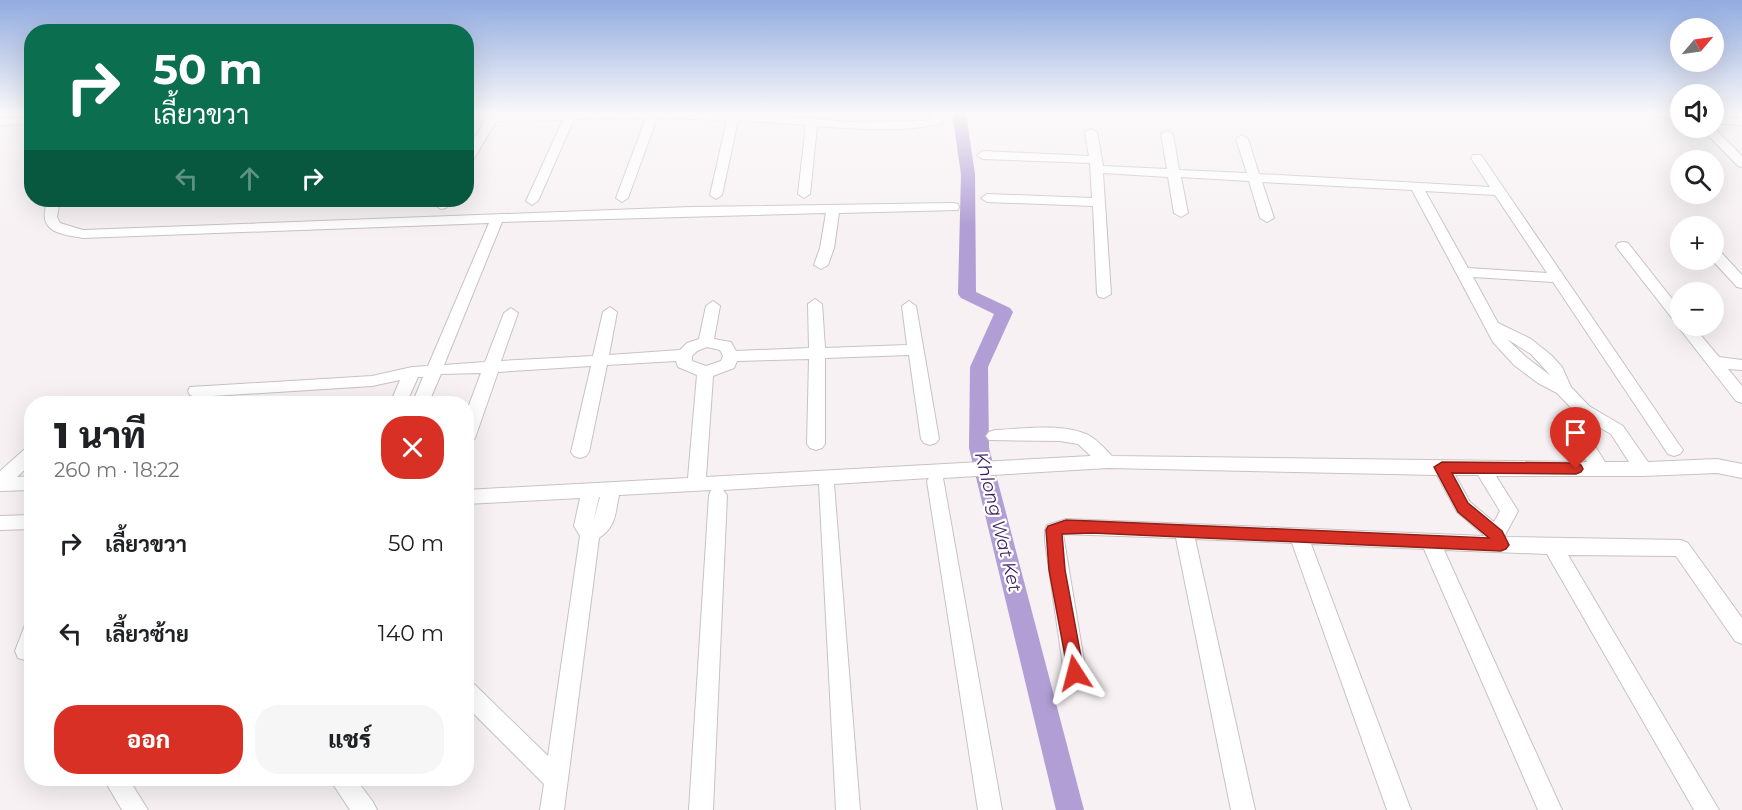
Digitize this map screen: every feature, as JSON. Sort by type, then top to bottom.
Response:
[{"type":"street","points":[[532,201],[554,151]]},
{"type":"street","points":[[622,198],[639,151]]},
{"type":"street","points":[[716,195],[726,151]]},
{"type":"street","points":[[804,194],[809,151]]},
{"type":"street","points":[[1094,151],[1104,294]]},
{"type":"street","points":[[1170,151],[1181,213]]},
{"type":"street","points":[[1246,151],[1267,218]]},
{"type":"street","points":[[1730,151],[1742,163]]},
{"type":"street","points":[[983,155],[1175,173],[1498,191]]},
{"type":"street","points":[[1477,158],[1674,450]]},
{"type":"street","points":[[1417,187],[1492,326],[1546,357],[1562,379],[1563,389],[1583,410],[1617,430],[1643,469]]},
{"type":"street","points":[[987,198],[1098,202]]},
{"type":"street","points":[[51,207],[48,214],[50,221],[57,227],[83,234],[691,211],[953,207]]},
{"type":"street","points":[[821,265],[828,248],[833,210]]},
{"type":"street","points":[[424,396],[439,370],[497,219]]},
{"type":"street","points":[[1623,246],[1670,306]]},
{"type":"street","points":[[1724,264],[1742,284]]},
{"type":"street","points":[[1463,272],[1556,278]]},
{"type":"street","points":[[815,304],[816,444]]},
{"type":"street","points":[[706,342],[713,306]]},
{"type":"street","points":[[909,306],[930,439]]},
{"type":"street","points":[[580,452],[610,312]]},
{"type":"street","points":[[474,416],[511,313]]},
{"type":"street","points":[[1693,336],[1742,397]]},
{"type":"street","points":[[195,391],[372,381],[412,372],[439,370],[684,355],[692,347],[706,342],[726,346],[731,356],[728,364],[705,373],[693,370],[684,363],[684,355]]},
{"type":"street","points":[[731,356],[916,351]]},
{"type":"street","points":[[1714,362],[1742,364]]},
{"type":"street","points":[[402,396],[412,372]]},
{"type":"street","points":[[696,486],[705,373]]},
{"type":"street","points":[[1583,410],[1574,428],[1599,468]]},
{"type":"street","points":[[995,436],[1060,435],[1083,439],[1108,462]]},
{"type":"street","points":[[0,483],[24,460]]},
{"type":"street","points":[[474,497],[943,477],[996,468],[1108,462],[1484,469],[1643,469],[1717,466],[1742,471]]},
{"type":"street","points":[[1442,467],[1463,507],[1499,540]]},
{"type":"street","points":[[1484,469],[1509,511],[1499,540]]},
{"type":"street","points":[[943,477],[990,810]]},
{"type":"street","points":[[0,483],[24,483]]},
{"type":"street","points":[[827,487],[848,810]]},
{"type":"street","points":[[590,534],[603,526],[610,490]]},
{"type":"street","points":[[552,810],[590,534],[584,526],[591,491]]},
{"type":"street","points":[[701,810],[718,495]]},
{"type":"street","points":[[0,523],[24,522]]},
{"type":"street","points":[[1075,673],[1057,570],[1054,530],[1066,526],[1430,541],[1499,540],[1553,547],[1681,548],[1742,635]]},
{"type":"street","points":[[1184,530],[1243,810]]},
{"type":"street","points":[[1298,535],[1399,810]]},
{"type":"street","points":[[1430,541],[1550,810]]},
{"type":"street","points":[[1553,547],[1707,810]]},
{"type":"street","points":[[474,699],[557,781]]},
{"type":"street","points":[[120,786],[136,810]]},
{"type":"street","points":[[346,786],[365,810]]},
{"type":"waterway","name":"Khlong Wat Ket","points":[[965,151],[968,174],[967,294],[1004,312],[979,367],[979,448],[1070,810]]},
{"type":"route","points":[[1075,673],[1057,570],[1054,530],[1066,526],[1501,545],[1496,535],[1463,507],[1442,467],[1576,469]]}]
